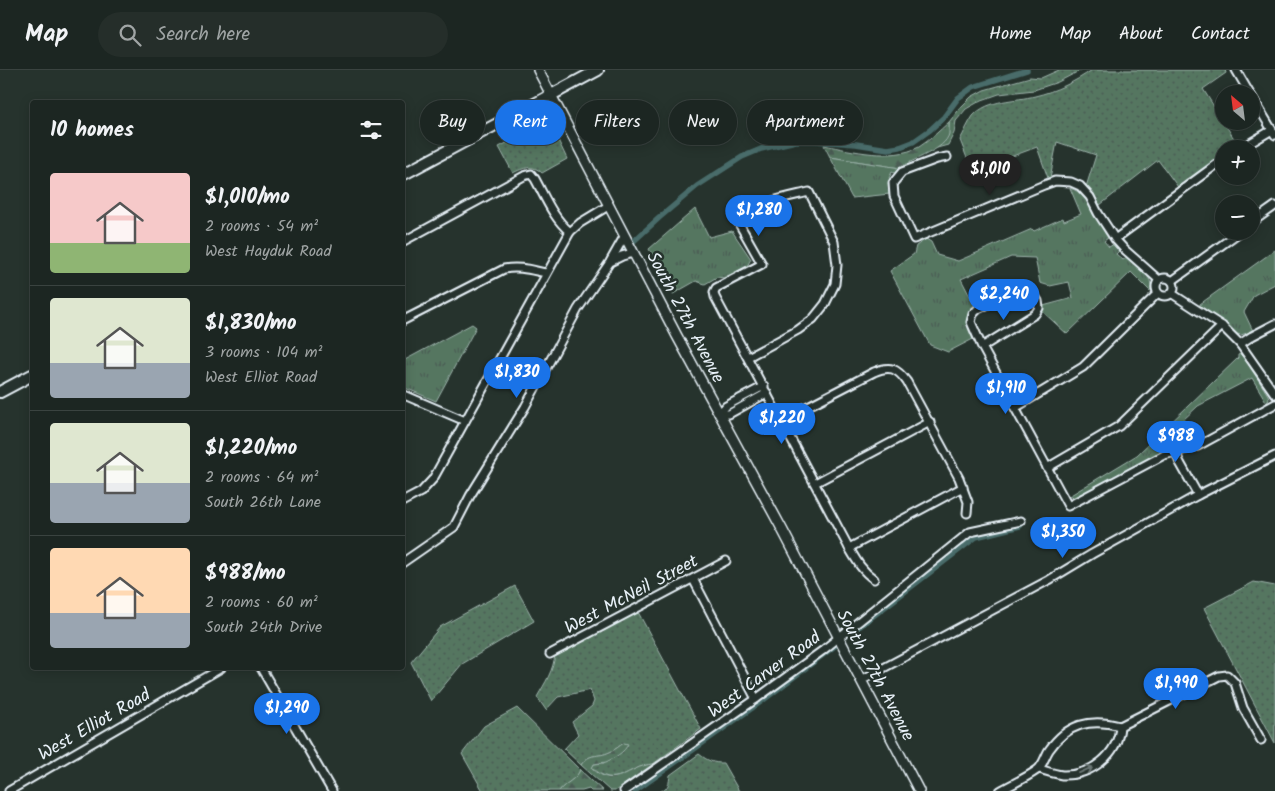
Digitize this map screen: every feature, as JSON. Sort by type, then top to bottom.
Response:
[{"type":"main road","points":[[405,173],[598,70]]},
{"type":"main road","points":[[0,392],[30,376]]},
{"type":"street","name":"South 27th Avenue","points":[[538,70],[608,206],[782,529],[919,791]]},
{"type":"street","points":[[1236,70],[1245,85]]},
{"type":"street","points":[[1257,140],[1273,132],[1260,110]]},
{"type":"street","points":[[947,157],[937,158],[902,172],[893,183],[894,196],[914,239],[1055,181],[1071,182],[1080,186],[1090,197],[1115,239],[1159,280]]},
{"type":"street","points":[[1115,239],[1215,166]]},
{"type":"street","points":[[405,240],[531,174],[553,213],[570,232]]},
{"type":"street","points":[[748,357],[798,330],[813,319],[825,304],[835,284],[837,265],[834,242],[809,192],[770,201],[737,220],[762,264],[716,288],[714,292],[715,297],[849,548],[860,567],[867,575],[874,579]]},
{"type":"street","points":[[405,500],[422,492],[433,479],[570,232],[580,223],[608,206]]},
{"type":"street","points":[[1260,217],[1275,206]]},
{"type":"street","points":[[1172,281],[1228,240]]},
{"type":"street","points":[[610,262],[622,256],[629,244]]},
{"type":"street","points":[[405,561],[454,527],[470,496],[525,407],[578,309],[610,262],[629,244]]},
{"type":"street","points":[[405,319],[504,269],[514,267],[546,273]]},
{"type":"street","points":[[1167,278],[1172,281],[1174,286],[1171,293],[1164,296],[1158,293],[1156,287],[1159,280],[1167,278]]},
{"type":"street","points":[[982,347],[1038,311],[1039,305],[1036,297],[1030,291],[1018,290],[974,311],[972,326],[982,347],[1068,506],[1164,455],[1198,446],[1275,404]]},
{"type":"street","points":[[1015,408],[1083,367],[1158,293]]},
{"type":"street","points":[[1171,293],[1222,326],[1240,344],[1275,394]]},
{"type":"street","points":[[1240,344],[1275,324]]},
{"type":"street","points":[[1047,468],[1119,426],[1222,326]]},
{"type":"street","points":[[781,420],[874,372],[883,368],[893,369],[902,374],[930,422],[963,487],[968,502],[968,513]]},
{"type":"street","points":[[719,414],[726,406],[765,390]]},
{"type":"street","points":[[405,395],[465,421]]},
{"type":"street","points":[[815,483],[930,422]]},
{"type":"street","points":[[1176,452],[1198,495]]},
{"type":"street","points":[[861,680],[1049,580],[1198,495],[1275,456]]},
{"type":"street","points":[[849,548],[963,487]]},
{"type":"street","name":"West Carver Road","points":[[624,791],[756,699],[839,638],[970,532],[1021,521]]},
{"type":"street","name":"West McNeil Street","points":[[550,654],[726,561]]},
{"type":"street","points":[[694,579],[756,699]]},
{"type":"street","name":"West Elliot Road","points":[[9,791],[218,670]]},
{"type":"street","points":[[262,670],[332,791]]},
{"type":"street","points":[[1000,791],[1039,769],[1049,750],[1059,738],[1072,728],[1091,722],[1102,722],[1120,726],[1219,676],[1227,676],[1235,683],[1243,708],[1261,740]]},
{"type":"street","points":[[1039,769],[1062,775],[1084,772],[1104,760],[1112,751],[1120,726]]},
{"type":"green space","points":[[1059,70],[1081,70],[1058,82],[1034,90],[999,94],[982,100],[966,109],[956,121],[954,133],[948,145],[937,148],[944,142],[947,136],[949,122],[971,97],[984,90],[1030,77],[1041,78]]},
{"type":"green space","points":[[1092,70],[1225,70],[1226,73],[1203,89],[1215,108],[1215,130],[1229,130],[1235,140],[1215,140],[1215,160],[1178,187],[1158,160],[1100,205],[1092,192],[1086,187],[1096,155],[1057,142],[1050,178],[1048,178],[1037,147],[972,171],[960,140],[971,119],[979,110],[986,106],[1050,92]]},
{"type":"green space","points":[[949,122],[949,134],[941,145],[900,168],[830,157],[824,145],[872,154],[885,154],[908,151],[919,147]]},
{"type":"green space","points":[[503,145],[560,145],[567,159],[542,173],[532,168],[524,168],[513,173],[499,147]]},
{"type":"green space","points":[[830,157],[900,168],[896,174],[892,172],[889,178],[892,180],[890,194],[852,198]]},
{"type":"green space","points":[[1070,188],[1084,196],[1089,202],[1108,238],[1104,241],[1109,247],[1114,244],[1120,250],[1116,254],[1123,260],[1127,257],[1148,276],[1151,286],[1150,291],[1131,272],[1067,334],[1042,311],[1043,306],[1073,298],[1069,282],[1050,286],[1040,283],[1035,258],[1011,257],[961,279],[975,306],[967,317],[973,339],[948,352],[930,345],[890,271],[914,254],[916,246],[926,239],[931,242],[937,255],[958,261],[1032,229],[1034,231],[1063,218],[1064,221],[1081,214]]},
{"type":"green space","points":[[695,209],[709,237],[732,231],[751,259],[747,266],[724,278],[717,277],[705,284],[696,281],[673,294],[649,249]]},
{"type":"green space","points":[[1275,250],[1275,284],[1254,295],[1244,312],[1253,331],[1241,335],[1237,334],[1200,306],[1200,304]]},
{"type":"green space","points":[[472,324],[476,327],[436,401],[405,388],[405,360]]},
{"type":"green space","points":[[1240,354],[1268,395],[1267,403],[1252,378],[1198,406],[1182,421],[1191,443],[1162,452],[1074,499],[1069,496],[1137,455]]},
{"type":"green space","points":[[1254,582],[1275,586],[1275,743],[1204,608]]},
{"type":"green space","points":[[515,586],[534,621],[462,664],[431,701],[411,662],[440,627]]},
{"type":"green space","points":[[638,612],[701,729],[653,764],[622,775],[608,777],[600,774],[592,767],[594,764],[604,763],[624,743],[610,752],[588,758],[581,765],[564,749],[578,734],[572,722],[592,706],[594,701],[590,690],[558,697],[546,710],[537,697],[551,671],[555,653]]},
{"type":"green space","points":[[517,708],[580,770],[559,791],[483,791],[462,754],[484,726]]},
{"type":"green space","points":[[624,743],[628,744],[619,754],[606,762],[594,764],[592,768],[600,775],[615,777],[653,764],[615,791],[610,791],[581,765],[588,758],[610,752]]},
{"type":"green space","points":[[699,754],[716,763],[723,763],[739,791],[661,791],[667,787],[670,775]]},
{"type":"green space","points":[[580,770],[603,791],[591,791],[589,789],[582,791],[559,791]]},
{"type":"waterway","points":[[623,251],[697,186],[742,157],[761,149],[796,141],[856,144],[888,149],[900,147],[913,142],[930,130],[944,117],[958,98],[973,87],[1027,70]]},
{"type":"waterway","points":[[851,633],[976,537],[1020,526]]},
{"type":"waterway","points":[[635,791],[762,701],[836,645]]}]
